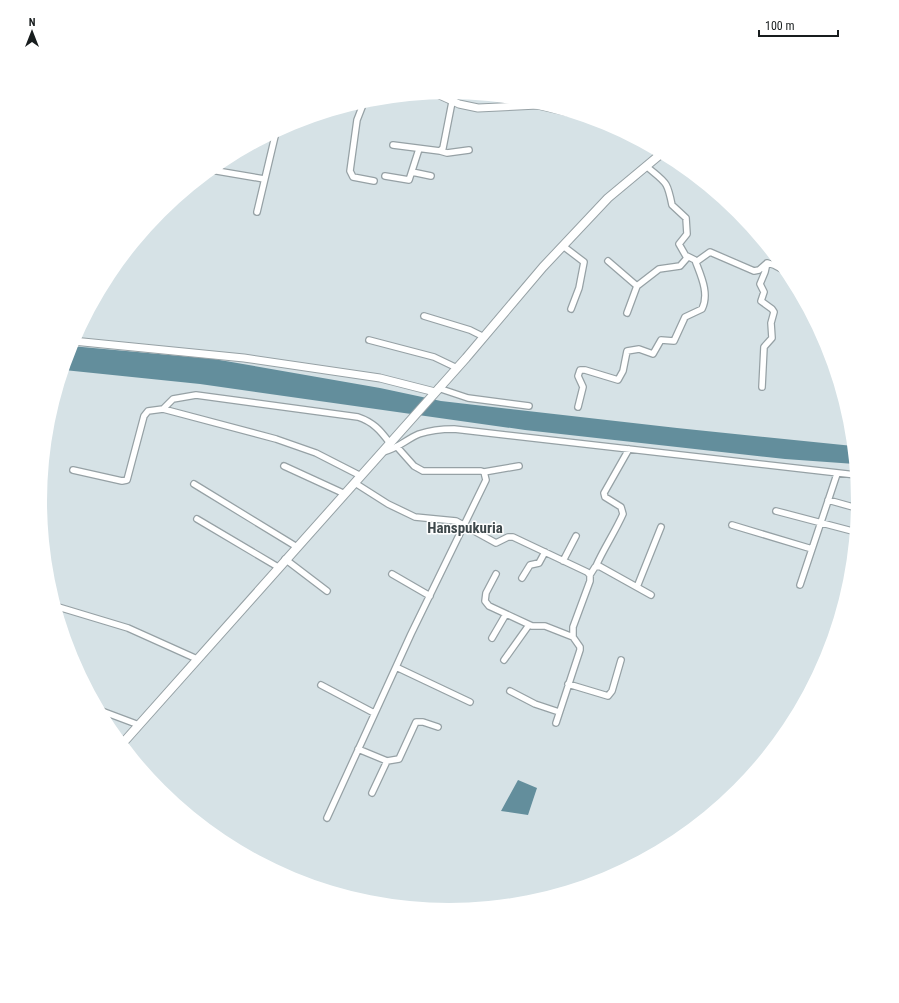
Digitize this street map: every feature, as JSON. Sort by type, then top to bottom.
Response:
[{"type":"main road","points":[[125,740],[285,559],[355,483],[389,442],[457,368],[563,246],[608,198],[657,157]]},
{"type":"street","points":[[447,99],[452,102],[478,108],[525,106]]},
{"type":"street","points":[[440,150],[443,148],[452,102]]},
{"type":"street","points":[[361,109],[357,120],[350,172],[353,177],[374,181]]},
{"type":"street","points":[[256,212],[274,140]]},
{"type":"street","points":[[393,145],[419,149],[440,150],[447,153],[469,150]]},
{"type":"street","points":[[386,176],[406,180],[411,178],[419,149]]},
{"type":"street","points":[[578,407],[583,388],[578,376],[580,370],[585,370],[618,380],[623,371],[627,351],[639,349],[653,354],[661,340],[674,341],[685,316],[702,309],[704,303],[704,281],[696,262],[687,256],[679,244],[687,234],[686,218],[672,205],[671,193],[665,182],[646,166]]},
{"type":"street","points":[[219,172],[264,180]]},
{"type":"street","points":[[412,172],[431,176]]},
{"type":"street","points":[[563,246],[584,262],[579,288],[571,308]]},
{"type":"street","points":[[696,262],[710,252],[754,271],[759,270],[767,263]]},
{"type":"street","points":[[627,313],[637,286],[661,268],[680,266],[687,256]]},
{"type":"street","points":[[608,261],[637,286]]},
{"type":"street","points":[[767,263],[776,266]]},
{"type":"street","points":[[762,387],[763,350],[772,338],[771,323],[774,312],[761,301],[764,292],[760,284],[766,272],[767,263]]},
{"type":"street","points":[[424,316],[470,330],[484,337]]},
{"type":"street","points":[[369,340],[434,357],[457,368]]},
{"type":"street","points":[[80,342],[244,358],[380,378],[468,398],[529,406]]},
{"type":"street","points":[[163,410],[172,399],[180,397],[196,395],[236,399],[358,417],[369,421],[377,427],[389,442]]},
{"type":"street","points":[[73,470],[122,481],[127,480],[144,416],[148,411],[163,410],[276,439],[316,454],[361,476]]},
{"type":"street","points":[[380,453],[398,448],[419,434],[444,429],[851,475]]},
{"type":"street","points":[[398,448],[414,466],[423,471],[484,472],[519,466]]},
{"type":"street","points":[[573,637],[573,627],[590,580],[590,575],[596,566],[602,551],[612,538],[623,514],[621,507],[605,497],[604,493],[629,449]]},
{"type":"street","points":[[284,466],[345,494]]},
{"type":"street","points":[[327,818],[374,713],[485,484],[486,476],[484,472]]},
{"type":"street","points":[[800,585],[837,474]]},
{"type":"street","points":[[355,483],[394,507],[415,517],[448,520],[464,525],[492,542],[500,543],[505,538],[513,537],[590,575]]},
{"type":"street","points":[[194,484],[297,547]]},
{"type":"street","points":[[828,500],[852,506]]},
{"type":"street","points":[[776,511],[820,524],[851,531]]},
{"type":"street","points":[[197,518],[278,567]]},
{"type":"street","points":[[732,525],[812,549]]},
{"type":"street","points":[[637,587],[661,527]]},
{"type":"street","points":[[563,561],[576,536]]},
{"type":"street","points":[[522,578],[530,564],[538,564],[545,552]]},
{"type":"street","points":[[285,559],[327,591]]},
{"type":"street","points":[[596,566],[651,595]]},
{"type":"street","points":[[392,574],[430,596]]},
{"type":"street","points":[[496,574],[486,593],[485,602],[489,606],[529,625],[545,626],[573,637],[580,647],[556,723]]},
{"type":"street","points":[[62,608],[128,628],[197,659]]},
{"type":"street","points":[[492,638],[506,614]]},
{"type":"street","points":[[504,660],[529,625]]},
{"type":"street","points":[[568,684],[608,696],[612,691],[621,660]]},
{"type":"street","points":[[396,667],[470,702]]},
{"type":"street","points":[[321,685],[374,713]]},
{"type":"street","points":[[510,691],[535,704],[559,712]]},
{"type":"street","points":[[107,713],[139,724]]},
{"type":"street","points":[[358,749],[387,761],[399,759],[416,722],[423,722],[438,727]]},
{"type":"street","points":[[372,793],[387,761]]},
{"type":"water","points":[[78,347],[214,359],[380,388],[441,401],[848,446],[850,464],[785,459],[525,430],[200,384],[69,370]]},
{"type":"water","points":[[518,780],[537,788],[528,815],[501,811]]},
{"type":"district","name":"Hanspukuria","points":[[465,528]]}]
